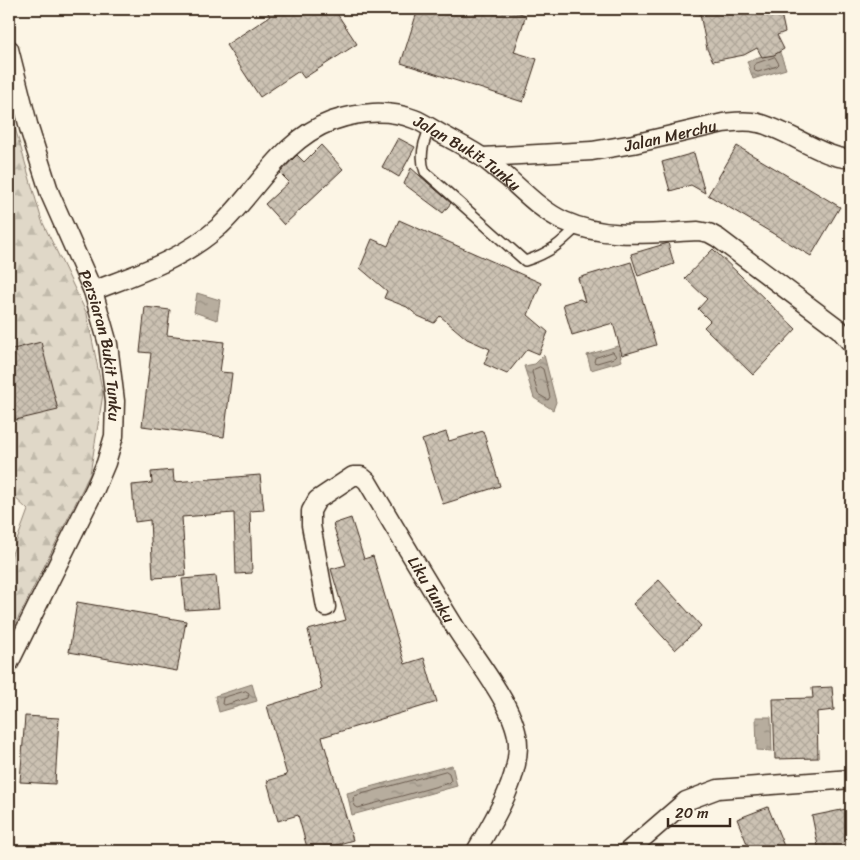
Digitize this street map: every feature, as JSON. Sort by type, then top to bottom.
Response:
[{"type":"street","name":"Persiaran Bukit Tunku","points":[[9,49],[29,128],[50,194],[93,291],[108,344],[115,401],[114,436],[106,463],[9,663]]},
{"type":"street","name":"Jalan Bukit Tunku","points":[[93,291],[180,256],[198,244],[220,225],[294,143],[313,130],[332,121],[368,112],[414,119],[482,157],[545,209],[562,220],[578,226],[602,232],[626,234],[698,231],[708,233],[718,238],[839,329],[851,343]]},
{"type":"street","name":"Jalan Merchu","points":[[482,157],[592,151],[633,144],[723,123],[738,122],[758,123],[792,136],[838,158],[851,158]]},
{"type":"street","name":"Liku Tunku","points":[[326,607],[311,526],[311,511],[317,500],[353,476],[361,476],[367,481],[456,629],[503,700],[517,736],[518,745],[515,768],[500,808],[476,851]]},
{"type":"street","points":[[628,851],[686,801],[718,789],[851,779]]},
{"type":"lane","points":[[430,128],[421,155],[425,172],[525,260],[540,256],[558,246],[578,226]]},
{"type":"green space","points":[[9,107],[42,221],[87,314],[103,394],[90,474],[9,637],[9,562],[28,510],[9,492]]},
{"type":"water","points":[[779,50],[786,69],[753,79],[747,61]]},
{"type":"water","points":[[197,293],[220,300],[217,320],[194,312]]},
{"type":"water","points":[[618,346],[622,361],[591,370],[587,355]]},
{"type":"water","points":[[544,355],[556,402],[553,410],[534,398],[524,366],[535,364]]},
{"type":"water","points":[[252,684],[257,701],[219,712],[215,696]]},
{"type":"water","points":[[756,717],[771,717],[772,751],[757,750]]},
{"type":"water","points":[[452,765],[457,786],[352,815],[347,793]]},
{"type":"building","points":[[265,9],[334,9],[357,44],[304,78],[299,71],[260,97],[226,45],[270,16]]},
{"type":"building","points":[[418,9],[517,9],[516,12],[526,15],[514,52],[537,59],[523,102],[401,63]]},
{"type":"building","points":[[699,9],[780,9],[785,32],[777,35],[784,49],[774,55],[762,57],[757,48],[744,55],[713,61],[707,49]]},
{"type":"building","points":[[398,138],[415,147],[399,177],[382,167]]},
{"type":"building","points":[[321,145],[343,169],[284,225],[265,204],[289,182],[280,173],[292,160],[297,155],[304,162]]},
{"type":"building","points":[[737,146],[840,207],[811,256],[708,195]]},
{"type":"building","points":[[694,153],[705,193],[691,185],[670,191],[662,162]]},
{"type":"building","points":[[411,168],[451,203],[443,213],[404,184]]},
{"type":"building","points":[[399,220],[541,283],[528,315],[548,332],[539,354],[527,349],[507,374],[484,364],[490,349],[467,339],[440,316],[434,323],[418,316],[407,307],[384,298],[387,291],[360,268],[372,239],[388,246]]},
{"type":"building","points":[[668,243],[674,264],[638,276],[631,254]]},
{"type":"building","points":[[713,249],[796,329],[753,375],[704,327],[710,321],[698,309],[707,299],[685,278]]},
{"type":"building","points":[[631,262],[656,345],[622,355],[613,323],[572,335],[563,304],[580,299],[585,302],[578,278]]},
{"type":"building","points":[[145,307],[170,310],[167,335],[224,342],[220,372],[232,373],[224,437],[142,426],[151,353],[140,352]]},
{"type":"building","points":[[41,342],[58,410],[16,420],[13,411],[9,412],[9,350]]},
{"type":"building","points":[[483,431],[500,486],[443,504],[422,440],[446,432],[449,441]]},
{"type":"building","points":[[173,470],[174,482],[260,475],[264,510],[250,511],[252,573],[236,574],[234,513],[182,517],[186,576],[153,578],[150,520],[135,522],[132,485],[152,483],[151,472]]},
{"type":"building","points":[[351,518],[364,559],[373,556],[405,664],[424,658],[437,702],[322,737],[353,840],[316,851],[308,851],[298,815],[278,821],[267,781],[287,775],[267,706],[322,689],[308,630],[346,620],[331,569],[346,565],[333,524]]},
{"type":"building","points":[[216,576],[219,608],[185,610],[182,579]]},
{"type":"building","points":[[659,580],[701,626],[675,650],[633,604]]},
{"type":"building","points":[[77,602],[186,621],[177,671],[69,652]]},
{"type":"building","points":[[832,687],[834,710],[817,712],[818,758],[775,759],[773,699],[813,698],[812,688]]},
{"type":"building","points":[[25,716],[59,718],[55,784],[20,782]]},
{"type":"building","points":[[768,807],[786,851],[750,851],[737,819]]},
{"type":"building","points":[[851,808],[851,851],[819,851],[812,816]]}]
